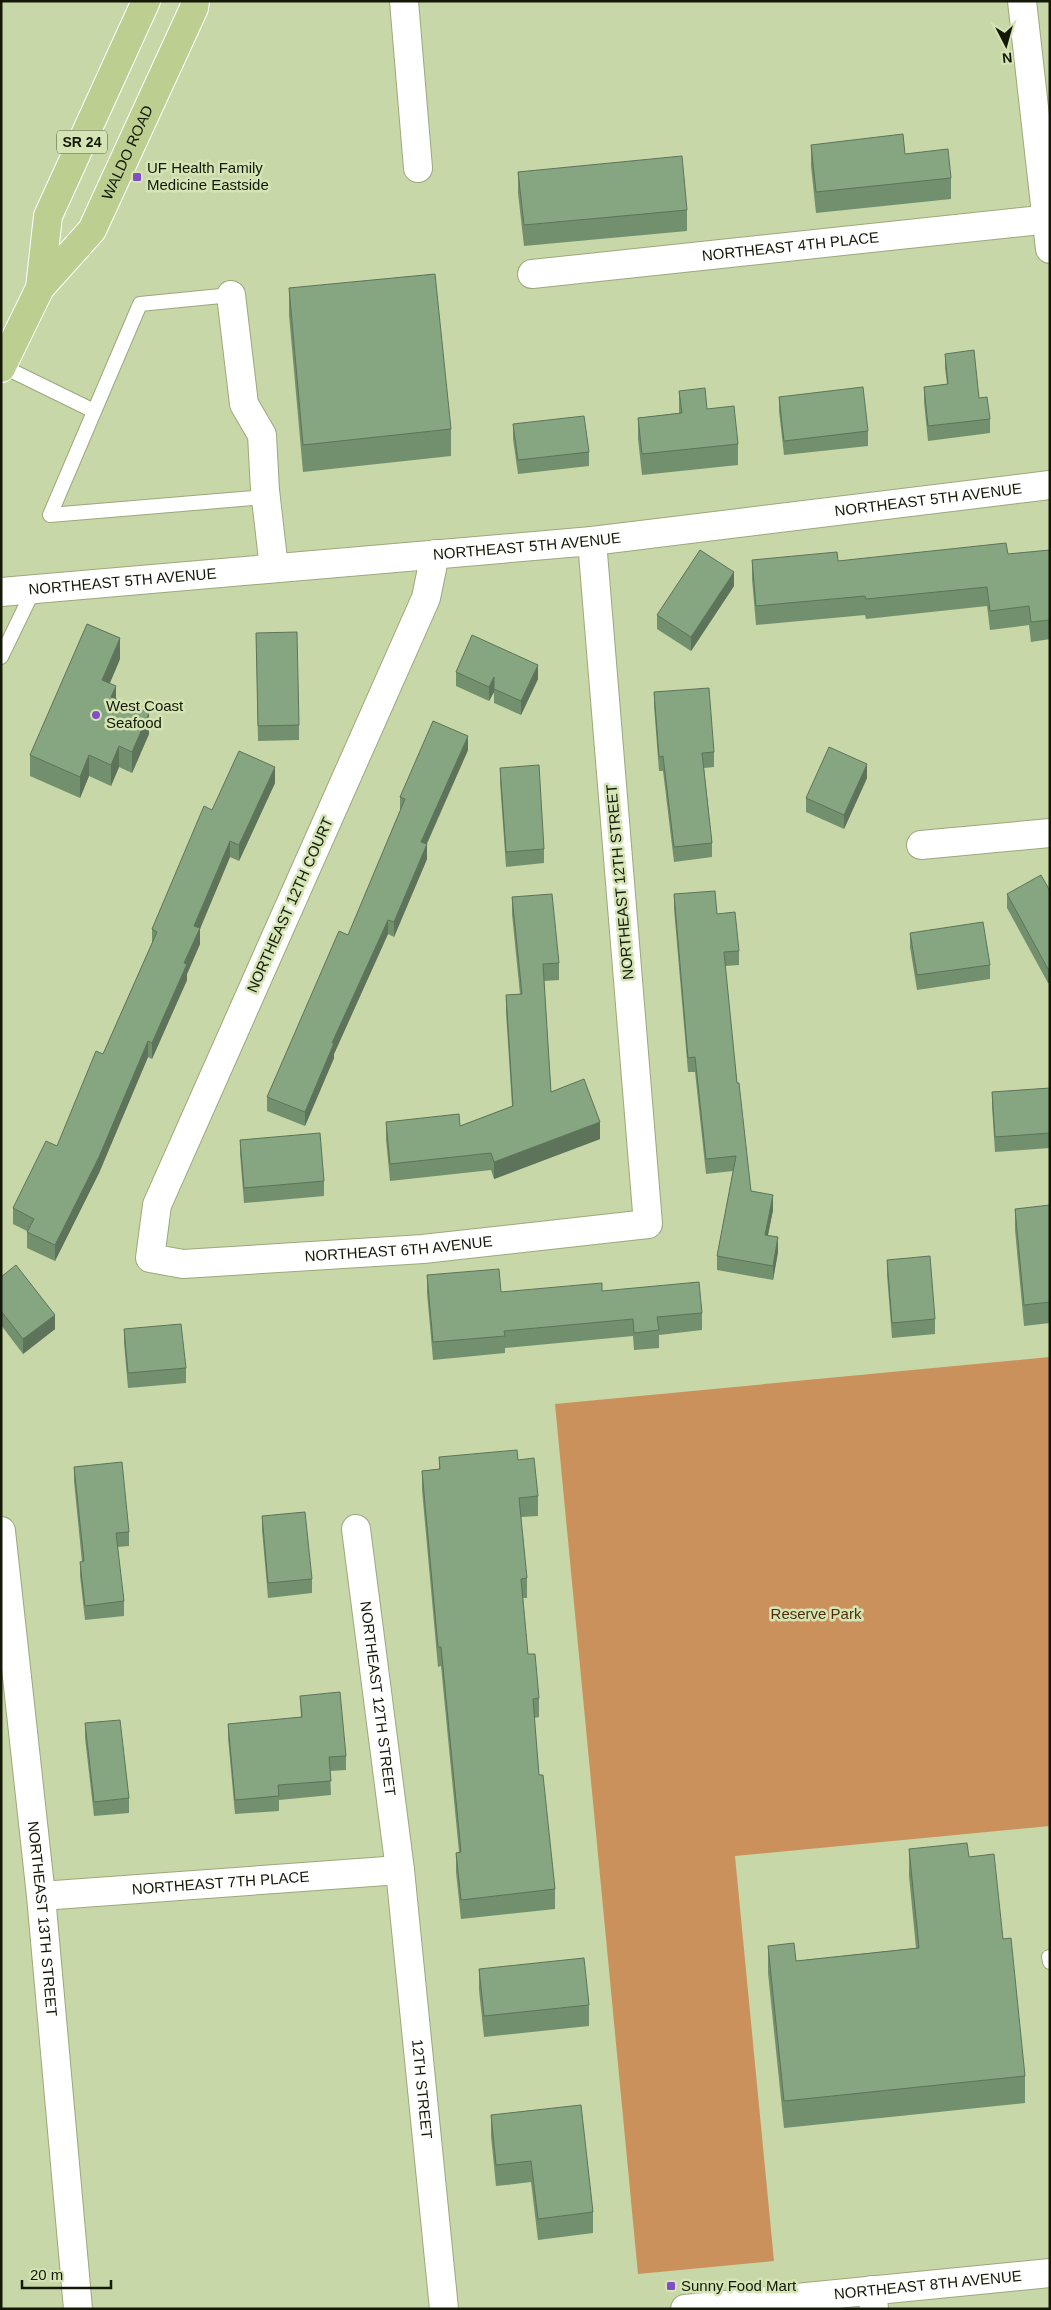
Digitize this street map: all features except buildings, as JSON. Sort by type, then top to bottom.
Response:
[{"type":"highway","name":"WALDO ROAD","points":[[40,288],[48,216],[146,1]]},
{"type":"highway","name":"WALDO ROAD","points":[[2,367],[40,288],[92,230],[194,8],[195,1]]},
{"type":"street","points":[[404,1],[418,168]]},
{"type":"street","points":[[1022,1],[1041,93],[1050,250]]},
{"type":"street","name":"NORTHEAST 4TH PLACE","points":[[532,274],[1048,219]]},
{"type":"street","points":[[231,296],[244,404],[262,435],[266,497],[274,568]]},
{"type":"street","name":"NORTHEAST 5TH AVENUE","points":[[1,592],[592,540],[1050,485]]},
{"type":"street","name":"NORTHEAST 12TH STREET","points":[[592,540],[648,1224]]},
{"type":"street","name":"NORTHEAST 12TH COURT","points":[[150,1258],[157,1205],[426,598],[435,554]]},
{"type":"street","points":[[921,844],[1050,833]]},
{"type":"street","name":"NORTHEAST 6TH AVENUE","points":[[150,1258],[183,1264],[423,1249],[648,1224]]},
{"type":"street","name":"NORTHEAST 12TH STREET","points":[[356,1528],[400,1870]]},
{"type":"street","name":"NORTHEAST 13TH STREET","points":[[1,1531],[41,1896],[78,2309]]},
{"type":"street","name":"NORTHEAST 7TH PLACE","points":[[41,1896],[400,1870]]},
{"type":"street","name":"12TH STREET","points":[[400,1870],[444,2309]]},
{"type":"street","name":"NORTHEAST 8TH AVENUE","points":[[685,2309],[873,2300],[1050,2273]]},
{"type":"lane","points":[[231,296],[140,304],[50,515],[266,497]]},
{"type":"lane","points":[[2,367],[94,411]]},
{"type":"lane","points":[[1,656],[34,589]]},
{"type":"lane","points":[[1049,1957],[1050,1962]]},
{"type":"green space","name":"Reserve Park","points":[[1050,1357],[1050,1826],[735,1856],[774,2261],[638,2274],[555,1404]]},
{"type":"place","name":"UF Health Family Medicine Eastside","points":[[137,177]]},
{"type":"place","name":"West Coast Seafood","points":[[96,715]]},
{"type":"place","name":"Sunny Food Mart","points":[[671,2286]]}]
